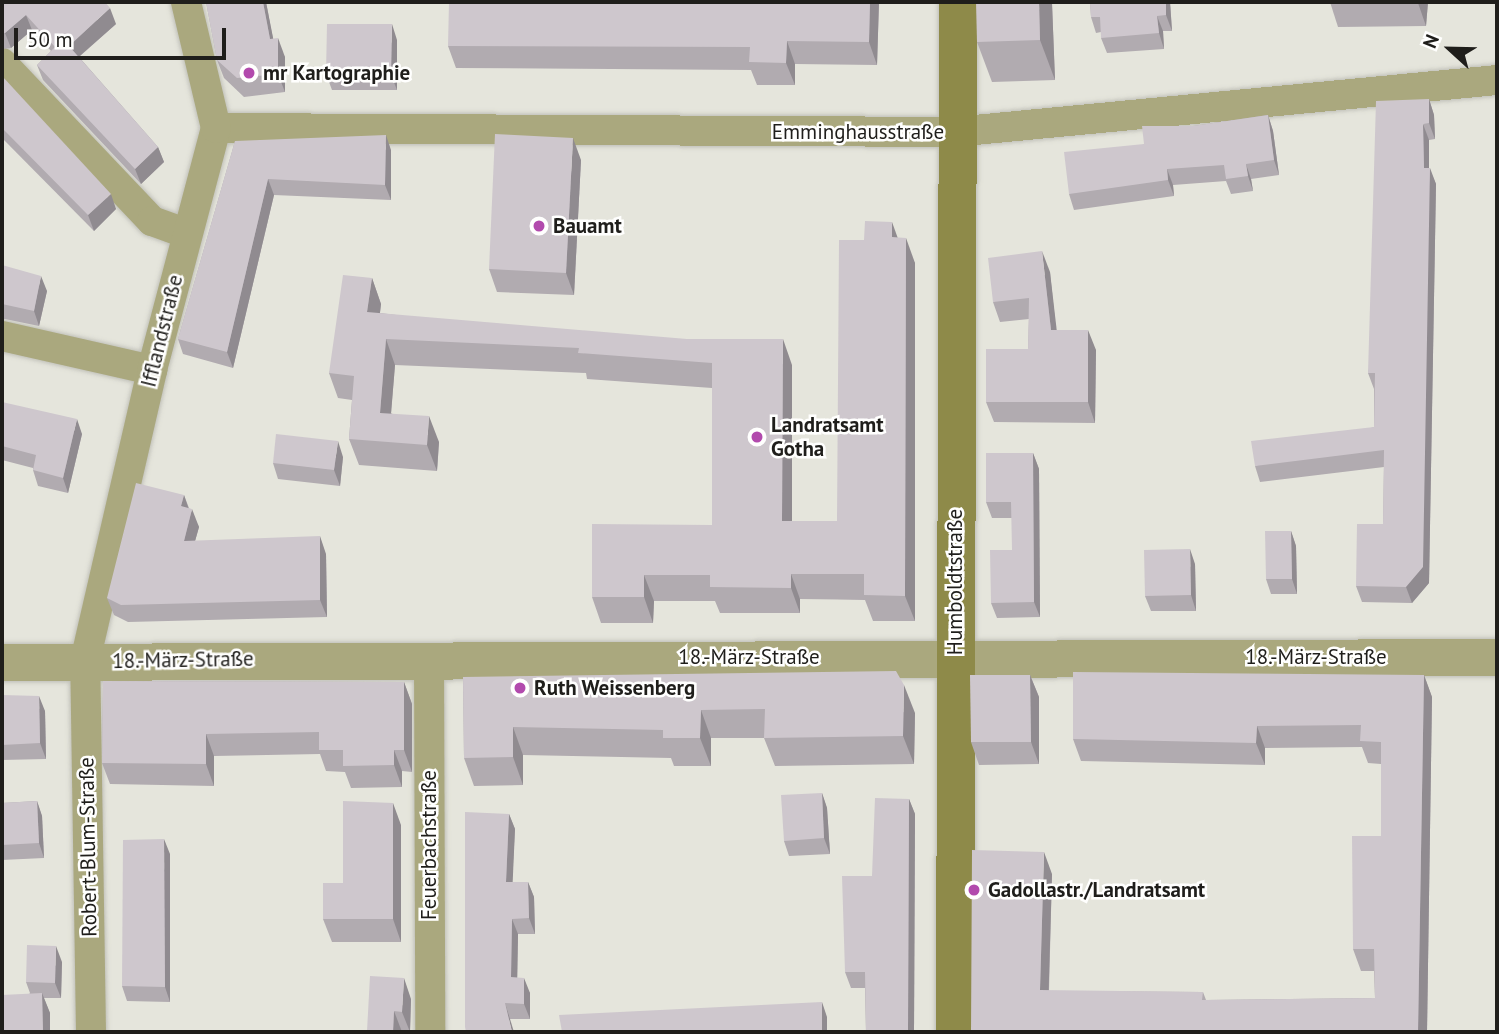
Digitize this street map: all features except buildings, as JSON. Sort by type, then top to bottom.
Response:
[{"type":"main road","name":"Humboldtstraße","points":[[955,1032],[954,132],[958,2]]},
{"type":"street","name":"Ifflandstraße","points":[[85,661],[152,370],[216,128],[186,2]]},
{"type":"street","points":[[2,63],[152,221],[187,234]]},
{"type":"street","name":"Emminghausstraße","points":[[216,128],[954,132],[1497,80]]},
{"type":"street","points":[[2,335],[152,370]]},
{"type":"street","name":"18.-März-Straße","points":[[2,662],[429,658],[1497,657]]},
{"type":"street","name":"Feuerbachstraße","points":[[429,658],[429,1032]]},
{"type":"street","name":"Robert-Blum-Straße","points":[[85,661],[91,1032]]},
{"type":"place","name":"mr Kartographie","points":[[249,73]]},
{"type":"place","name":"Bauamt","points":[[539,226]]},
{"type":"place","name":"Landratsamt Gotha","points":[[757,437]]},
{"type":"place","name":"Ruth Weissenberg","points":[[520,688]]},
{"type":"place","name":"Gadollastr./Landratsamt","points":[[974,890]]}]
